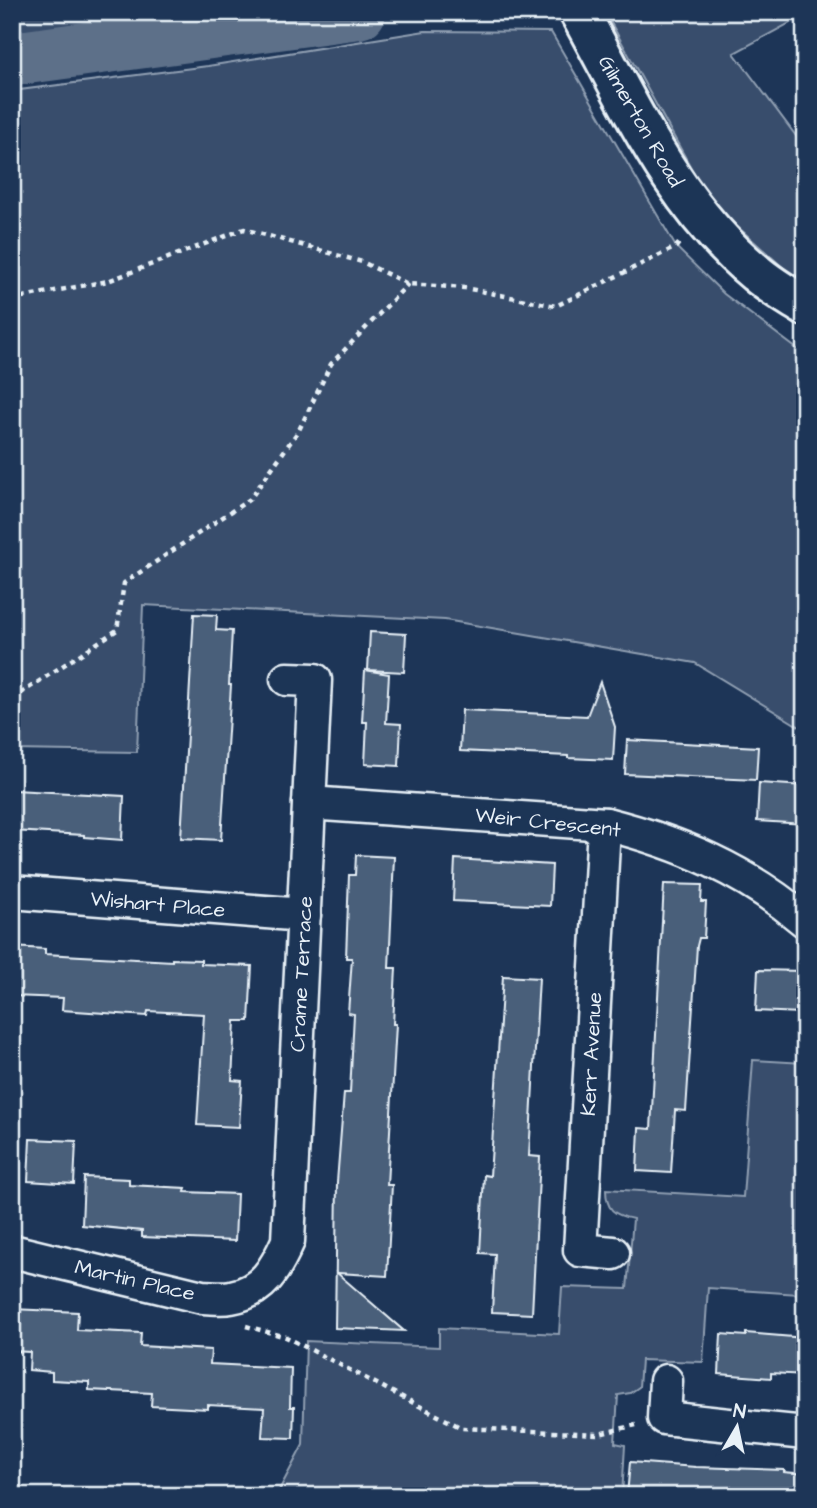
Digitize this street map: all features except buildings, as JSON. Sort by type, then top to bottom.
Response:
[{"type":"main road","name":"Gilmerton Road","points":[[579,12],[658,159],[700,218],[756,273],[805,306]]},
{"type":"street","name":"Crame Terrace","points":[[244,1292],[277,1267],[288,1241],[315,680],[287,679]]},
{"type":"street","name":"Weir Crescent","points":[[309,803],[606,824],[653,836],[699,854],[747,878],[805,921]]},
{"type":"street","name":"Kerr Avenue","points":[[606,824],[580,1250],[613,1253]]},
{"type":"street","name":"Wishart Place","points":[[12,892],[304,915]]},
{"type":"street","name":"Martin Place","points":[[12,1251],[202,1297],[244,1292]]},
{"type":"street","points":[[666,1381],[664,1418],[805,1433]]},
{"type":"path","points":[[12,299],[108,281],[244,229],[362,262],[408,284],[465,288],[556,306],[676,247],[700,218]]},
{"type":"path","points":[[12,699],[117,630],[124,583],[250,499],[299,430],[331,364],[408,284]]},
{"type":"path","points":[[244,1292],[238,1324],[286,1337],[462,1428],[599,1434],[664,1418]]},
{"type":"shaded area","points":[[12,12],[164,12],[12,34]]},
{"type":"shaded area","points":[[605,12],[805,12],[805,15],[734,53],[805,148],[805,287],[710,202]]},
{"type":"shaded area","points":[[425,31],[551,32],[676,247],[724,294],[805,355],[805,730],[695,663],[445,620],[143,605],[137,752],[12,750],[12,91],[208,66]]},
{"type":"shaded area","points":[[805,1046],[805,1206],[799,1294],[708,1288],[703,1362],[641,1360],[639,1387],[630,1393],[618,1395],[615,1443],[625,1445],[622,1496],[276,1496],[303,1445],[306,1341],[439,1347],[439,1328],[559,1334],[562,1287],[627,1289],[633,1219],[612,1210],[606,1189],[743,1197],[753,1060],[804,1063]]},
{"type":"waterway","points":[[12,59],[359,12]]}]
